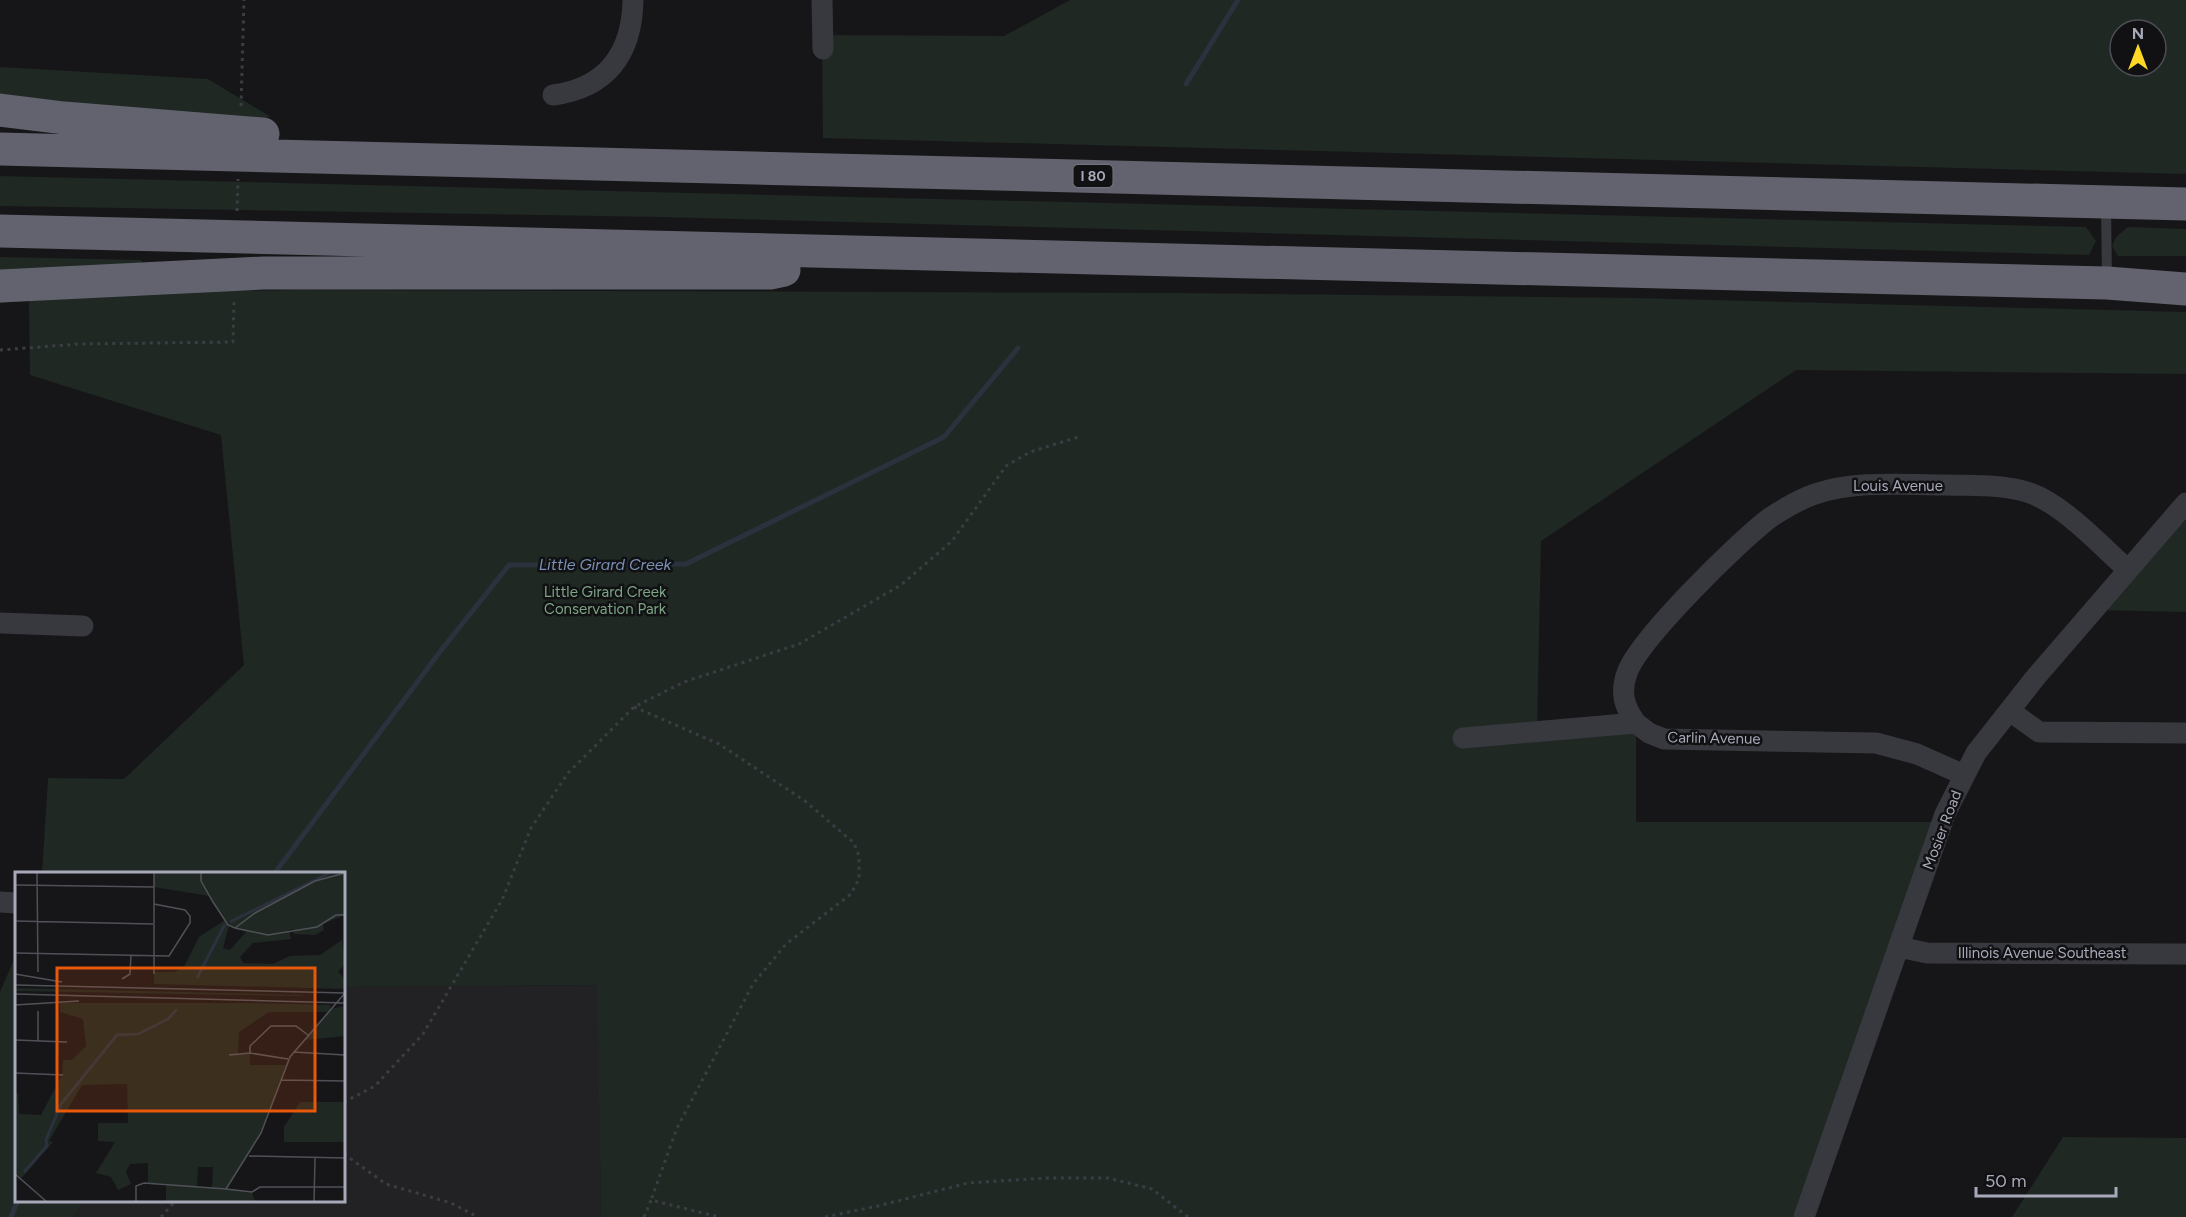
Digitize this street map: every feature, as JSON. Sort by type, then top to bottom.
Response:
[{"type":"highway","points":[[0,110],[226,132],[456,141],[560,163]]},
{"type":"highway","name":"I 80","points":[[0,149],[2186,204]]},
{"type":"highway","points":[[0,231],[2107,283],[2180,288]]},
{"type":"highway","points":[[0,285],[264,273],[770,273],[856,253]]},
{"type":"street","points":[[553,95],[581,90],[602,79],[610,71],[622,51],[629,30],[633,0]]},
{"type":"street","points":[[822,0],[823,49]]},
{"type":"street","name":"Louis Avenue","points":[[1636,723],[1623,699],[1623,686],[1634,658],[1671,614],[1750,535],[1779,512],[1814,494],[1853,485],[1886,484],[2003,487],[2027,492],[2066,515],[2127,569]]},
{"type":"street","name":"Mosier Road","points":[[1804,1217],[1945,814],[1964,775],[1976,753],[2010,711],[2127,569],[2186,502]]},
{"type":"street","points":[[0,623],[82,626]]},
{"type":"street","points":[[2010,711],[2039,732],[2186,733]]},
{"type":"street","points":[[1462,738],[1636,723]]},
{"type":"street","name":"Carlin Avenue","points":[[1636,723],[1649,733],[1664,739],[1876,743],[1917,754],[1964,775]]},
{"type":"street","points":[[0,902],[15,903]]},
{"type":"street","name":"Illinois Avenue Southeast","points":[[1899,947],[1927,952],[2186,954]]},
{"type":"lane","points":[[2106,201],[2107,283]]},
{"type":"path","points":[[240,111],[244,0]]},
{"type":"path","points":[[237,215],[239,169]]},
{"type":"path","points":[[0,350],[79,344],[233,342],[234,296]]},
{"type":"path","points":[[345,1101],[375,1086],[423,1034],[502,900],[531,828],[568,773],[634,707],[684,682],[799,644],[901,585],[952,541],[1006,466],[1030,452],[1078,437]]},
{"type":"path","points":[[634,707],[719,744],[796,794],[854,843],[859,856],[859,879],[851,894],[786,944],[753,984],[677,1128],[644,1217]]},
{"type":"path","points":[[345,1155],[386,1184],[451,1203],[478,1217]]},
{"type":"path","points":[[825,1217],[968,1183],[1045,1178],[1108,1178],[1152,1189],[1188,1217]]},
{"type":"path","points":[[651,1200],[719,1217]]},
{"type":"path","points":[[161,1217],[174,1202]]},
{"type":"shaded area","points":[[598,985],[601,1217],[74,1217],[83,1202],[345,1202],[345,987]]},
{"type":"green space","points":[[1070,0],[2186,0],[2186,174],[823,138],[822,35],[1004,36]]},
{"type":"green space","points":[[0,67],[208,79],[271,117],[199,117],[0,97]]},
{"type":"green space","points":[[0,176],[2086,227],[2096,241],[2089,255],[661,217],[0,206]]},
{"type":"green space","points":[[2128,227],[2186,229],[2186,256],[2118,256],[2112,246],[2116,237]]},
{"type":"green space","points":[[0,257],[141,260],[142,267],[0,276]]},
{"type":"green space","name":"Little Girard Creek Conservation Park","points":[[300,290],[1175,293],[1633,298],[2186,312],[2186,374],[1796,370],[1541,541],[1537,731],[1636,723],[1636,822],[1942,822],[1804,1217],[601,1217],[597,985],[345,987],[345,872],[42,872],[48,778],[124,779],[244,665],[221,435],[30,375],[29,300],[0,303],[0,299],[84,293]]},
{"type":"green space","points":[[2186,503],[2186,612],[2092,610]]},
{"type":"green space","points":[[15,957],[15,1202],[83,1202],[74,1217],[0,1217],[0,992]]},
{"type":"green space","points":[[2063,1137],[2186,1138],[2186,1217],[2012,1217]]},
{"type":"waterway","name":"Little Girard Creek","points":[[1186,84],[1238,0]]},
{"type":"waterway","name":"Little Girard Creek","points":[[275,872],[439,653],[509,565],[686,564],[944,437],[1018,348]]},
{"type":"waterway","name":"Little Girard Creek","points":[[11,1217],[17,1202]]}]
